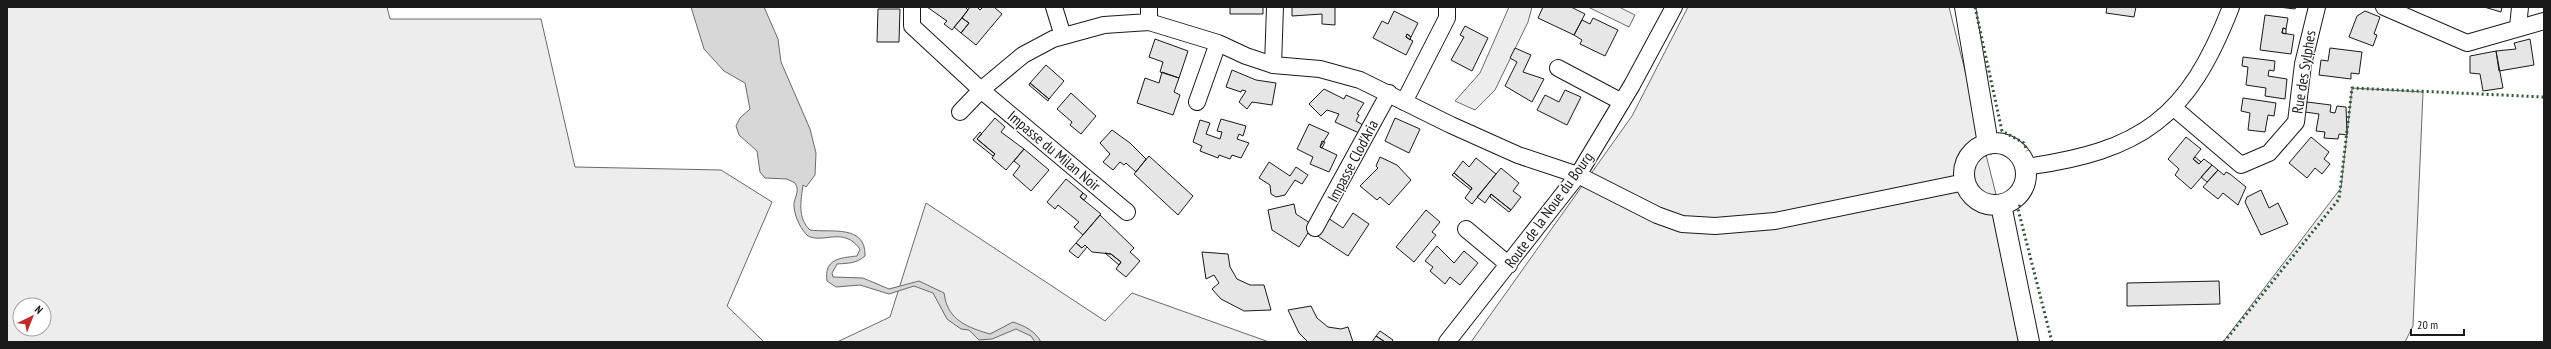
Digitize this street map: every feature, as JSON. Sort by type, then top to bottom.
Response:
[{"type":"street","name":"Impasse du Milan Noir","points":[[912,7],[912,26],[981,90],[1127,212]]},
{"type":"street","points":[[1054,7],[1063,36]]},
{"type":"street","points":[[1274,65],[1275,7]]},
{"type":"street","points":[[1404,102],[1447,18],[1447,7]]},
{"type":"street","name":"Route de la Noue du Bourg","points":[[1447,342],[1509,265],[1578,175],[1622,102],[1674,7]]},
{"type":"street","points":[[1965,7],[1988,144]]},
{"type":"street","points":[[2025,167],[2098,153],[2144,133],[2174,108],[2197,78],[2216,45],[2231,7]]},
{"type":"street","name":"Rue des Sylphes","points":[[2174,108],[2241,165],[2268,153],[2296,122],[2303,64],[2317,7]]},
{"type":"street","points":[[2384,7],[2467,43],[2518,27],[2544,21]]},
{"type":"street","points":[[2518,27],[2520,7]]},
{"type":"street","points":[[960,112],[981,90],[1023,55],[1063,36],[1104,24],[1149,15],[1246,56],[1274,65],[1320,69],[1360,80],[1518,155],[1578,175],[1657,215],[1682,224],[1715,226],[1775,222],[1965,182]]},
{"type":"street","points":[[1196,102],[1218,43]]},
{"type":"street","points":[[1558,68],[1622,102]]},
{"type":"street","name":"Impasse Clod'Aria","points":[[1315,228],[1389,94]]},
{"type":"street","points":[[1988,144],[2007,146],[2015,151],[2025,167],[2024,182],[2018,195],[2001,205],[1989,205],[1978,201],[1970,193],[1965,182],[1964,170],[1968,158],[1977,149],[1988,144]]},
{"type":"street","points":[[2001,205],[2029,342]]},
{"type":"street","points":[[1466,229],[1509,265]]},
{"type":"shaded area","points":[[7,7],[387,7],[390,19],[541,19],[575,167],[721,170],[772,202],[727,306],[764,342],[7,342]]},
{"type":"shaded area","points":[[691,7],[764,7],[778,39],[781,62],[810,129],[816,153],[815,175],[806,187],[803,185],[801,209],[803,220],[810,230],[846,232],[860,239],[864,246],[865,256],[855,262],[837,264],[832,273],[833,277],[863,278],[889,289],[919,281],[944,293],[946,302],[954,316],[959,321],[977,330],[990,334],[1013,322],[1029,329],[1041,342],[1035,342],[1031,336],[1016,329],[992,339],[979,340],[969,330],[961,329],[947,319],[933,293],[914,286],[889,294],[860,285],[836,287],[827,281],[828,268],[830,264],[839,259],[857,256],[860,249],[854,242],[847,238],[814,238],[808,236],[801,227],[795,211],[794,204],[797,186],[795,183],[787,179],[765,178],[760,172],[757,151],[739,135],[736,126],[740,118],[750,109],[745,83],[724,71],[704,49]]},
{"type":"shaded area","points":[[1509,7],[1532,7],[1528,22],[1495,90],[1475,110],[1455,101],[1480,73]]},
{"type":"shaded area","points":[[1588,7],[1619,7],[1635,15],[1629,27]]},
{"type":"shaded area","points":[[1688,7],[1949,7],[2033,342],[1471,342],[1632,116]]},
{"type":"shaded area","points":[[2352,88],[2423,92],[2413,326],[2405,342],[2223,342],[2341,188]]},
{"type":"shaded area","points":[[926,203],[1105,321],[1132,293],[1269,342],[837,342],[890,317]]},
{"type":"building","points":[[927,7],[965,7],[968,10],[952,30],[944,24],[947,21]]},
{"type":"building","points":[[970,7],[977,7],[980,10],[983,7],[994,7],[1002,14],[976,45],[961,33],[969,23],[962,18]]},
{"type":"building","points":[[1230,7],[1263,7],[1263,14],[1230,14]]},
{"type":"building","points":[[1292,7],[1335,7],[1335,25],[1322,24],[1322,14],[1292,16]]},
{"type":"building","points":[[1543,7],[1571,7],[1585,14],[1574,35],[1538,18]]},
{"type":"building","points":[[2107,7],[2136,7],[2134,17],[2106,13]]},
{"type":"building","points":[[2279,7],[2296,7],[2295,9]]},
{"type":"building","points":[[2484,7],[2502,7],[2501,12]]},
{"type":"building","points":[[878,9],[900,9],[899,42],[877,42]]},
{"type":"building","points":[[1394,11],[1418,23],[1411,37],[1407,34],[1406,37],[1413,41],[1406,55],[1373,38],[1382,21],[1388,24]]},
{"type":"building","points":[[2365,11],[2380,17],[2374,34],[2377,35],[2373,46],[2349,37],[2357,16]]},
{"type":"building","points":[[2265,15],[2288,18],[2286,29],[2283,28],[2282,33],[2294,35],[2291,54],[2260,50]]},
{"type":"building","points":[[962,18],[969,23],[961,33],[954,27]]},
{"type":"building","points":[[1593,18],[1618,30],[1605,56],[1580,44],[1582,40],[1574,35],[1582,20],[1590,24]]},
{"type":"building","points":[[1465,26],[1488,38],[1472,71],[1451,60],[1464,37],[1460,35]]},
{"type":"building","points":[[2283,28],[2286,29],[2286,34],[2282,33]]},
{"type":"building","points":[[1407,34],[1411,37],[1410,40],[1406,37]]},
{"type":"building","points":[[1155,39],[1188,51],[1179,78],[1160,72],[1163,62],[1149,57]]},
{"type":"building","points":[[2530,39],[2534,65],[2499,71],[2496,51],[2516,49],[2514,43]]},
{"type":"building","points":[[1515,48],[1531,55],[1523,72],[1544,79],[1532,102],[1505,86],[1517,62],[1510,58]]},
{"type":"building","points":[[2330,48],[2362,52],[2359,74],[2351,73],[2351,79],[2319,75],[2321,60],[2328,61]]},
{"type":"building","points":[[2496,51],[2503,88],[2483,91],[2480,74],[2470,73],[2470,56]]},
{"type":"building","points":[[2243,57],[2275,61],[2274,71],[2269,70],[2268,76],[2287,79],[2285,99],[2265,96],[2266,88],[2246,85],[2248,67],[2242,66]]},
{"type":"building","points":[[1046,65],[1064,81],[1049,99],[1030,83]]},
{"type":"building","points":[[1232,70],[1256,80],[1276,83],[1272,105],[1252,102],[1247,109],[1239,102],[1246,91],[1242,90],[1241,92],[1226,87]]},
{"type":"building","points":[[1162,72],[1179,78],[1174,92],[1180,95],[1173,115],[1137,103],[1145,78],[1159,83]]},
{"type":"building","points":[[1030,83],[1049,99],[1048,101],[1029,85]]},
{"type":"building","points":[[1324,89],[1344,99],[1346,95],[1364,103],[1357,114],[1359,115],[1356,121],[1363,125],[1359,133],[1335,122],[1339,114],[1327,110],[1321,116],[1309,104]]},
{"type":"building","points":[[1565,90],[1581,97],[1567,125],[1537,110],[1545,95],[1559,102]]},
{"type":"building","points":[[1071,93],[1096,116],[1081,134],[1070,125],[1072,122],[1057,109]]},
{"type":"building","points":[[2243,98],[2276,103],[2274,116],[2268,115],[2265,132],[2248,130],[2250,113],[2241,111]]},
{"type":"building","points":[[2307,102],[2331,105],[2330,112],[2335,113],[2337,106],[2346,107],[2347,135],[2339,134],[2338,139],[2324,138],[2325,132],[2316,131],[2319,114],[2305,112]]},
{"type":"building","points":[[995,118],[1005,127],[1001,132],[1024,149],[1006,170],[992,158],[995,154],[977,139]]},
{"type":"building","points":[[1395,118],[1420,129],[1409,153],[1385,141]]},
{"type":"building","points":[[1221,119],[1246,126],[1243,136],[1239,134],[1237,139],[1249,143],[1241,158],[1232,155],[1230,159],[1219,155],[1218,158],[1200,151],[1202,146],[1193,142],[1200,120],[1210,123],[1206,134],[1220,139],[1222,132],[1217,131]]},
{"type":"building","points":[[1309,124],[1329,133],[1320,147],[1337,155],[1329,172],[1310,164],[1313,157],[1297,149]]},
{"type":"building","points":[[1112,130],[1130,143],[1146,159],[1136,172],[1126,163],[1124,165],[1120,162],[1113,170],[1103,162],[1110,154],[1100,143]]},
{"type":"building","points":[[980,132],[982,134],[977,139],[995,154],[993,156],[973,140]]},
{"type":"building","points":[[2186,137],[2201,149],[2193,159],[2199,164],[2204,159],[2212,165],[2191,189],[2175,175],[2179,169],[2168,159]]},
{"type":"building","points":[[2311,137],[2329,152],[2324,159],[2330,164],[2322,174],[2315,168],[2307,178],[2289,163]]},
{"type":"building","points":[[1322,141],[1325,142],[1322,148],[1320,147]]},
{"type":"building","points":[[1024,149],[1049,170],[1031,191],[1013,175],[1020,166],[1014,161]]},
{"type":"building","points":[[1149,156],[1193,196],[1178,215],[1134,174]]},
{"type":"building","points":[[1380,157],[1397,165],[1411,180],[1389,205],[1380,197],[1377,200],[1360,186],[1378,168],[1376,166]]},
{"type":"building","points":[[2195,157],[2201,162],[2199,164],[2193,159]]},
{"type":"building","points":[[1476,158],[1496,174],[1472,204],[1465,198],[1472,188],[1454,173],[1463,161],[1469,167]]},
{"type":"building","points":[[1269,162],[1290,176],[1296,167],[1308,175],[1302,184],[1295,180],[1285,195],[1276,197],[1271,194],[1270,185],[1259,178]]},
{"type":"building","points":[[2212,165],[2218,170],[2207,182],[2201,177]]},
{"type":"building","points":[[1501,168],[1519,183],[1513,191],[1521,197],[1511,210],[1491,194],[1485,203],[1477,197]]},
{"type":"building","points":[[2218,170],[2224,175],[2226,172],[2230,174],[2246,187],[2238,205],[2223,193],[2218,199],[2203,187]]},
{"type":"building","points":[[1454,173],[1472,188],[1471,190],[1452,175]]},
{"type":"building","points":[[1066,179],[1083,193],[1080,197],[1101,214],[1083,235],[1074,227],[1079,222],[1058,205],[1055,209],[1047,202]]},
{"type":"building","points":[[2261,190],[2269,208],[2278,203],[2288,224],[2261,235],[2245,202],[2247,197]]},
{"type":"building","points":[[1083,193],[1087,196],[1084,200],[1080,197]]},
{"type":"building","points":[[1491,194],[1511,210],[1509,212],[1490,197]]},
{"type":"building","points":[[1294,204],[1296,214],[1313,225],[1299,247],[1272,230],[1268,210]]},
{"type":"building","points":[[1426,210],[1440,222],[1432,232],[1436,235],[1414,262],[1396,247]]},
{"type":"building","points":[[1353,213],[1369,224],[1348,256],[1316,235],[1328,218],[1343,228]]},
{"type":"building","points":[[1100,215],[1134,248],[1130,252],[1140,261],[1126,277],[1116,269],[1121,262],[1111,254],[1092,252],[1085,245],[1082,248],[1076,243]]},
{"type":"building","points":[[1076,243],[1082,248],[1085,245],[1087,247],[1078,258],[1069,251]]},
{"type":"building","points":[[1437,246],[1454,263],[1464,251],[1478,263],[1460,285],[1450,277],[1445,284],[1430,271],[1433,267],[1425,261]]},
{"type":"building","points":[[1202,252],[1228,254],[1230,267],[1237,279],[1250,285],[1264,285],[1271,310],[1244,311],[1221,299],[1212,289],[1219,283],[1214,275],[1206,279]]},
{"type":"building","points":[[1105,253],[1111,254],[1121,262],[1119,265]]},
{"type":"building","points":[[2219,281],[2220,304],[2127,306],[2127,283]]},
{"type":"building","points":[[1311,306],[1317,318],[1328,327],[1341,329],[1348,327],[1353,342],[1308,342],[1299,333],[1288,310]]},
{"type":"building","points":[[1380,331],[1393,340],[1392,342],[1385,342],[1376,336]]},
{"type":"building","points":[[1376,336],[1385,342],[1372,342]]},
{"type":"hedge","points":[[1975,7],[2002,131],[2024,143],[2027,151]]},
{"type":"hedge","points":[[2224,342],[2339,199],[2352,88],[2544,97]]},
{"type":"hedge","points":[[2020,205],[2018,209],[2052,342]]}]
